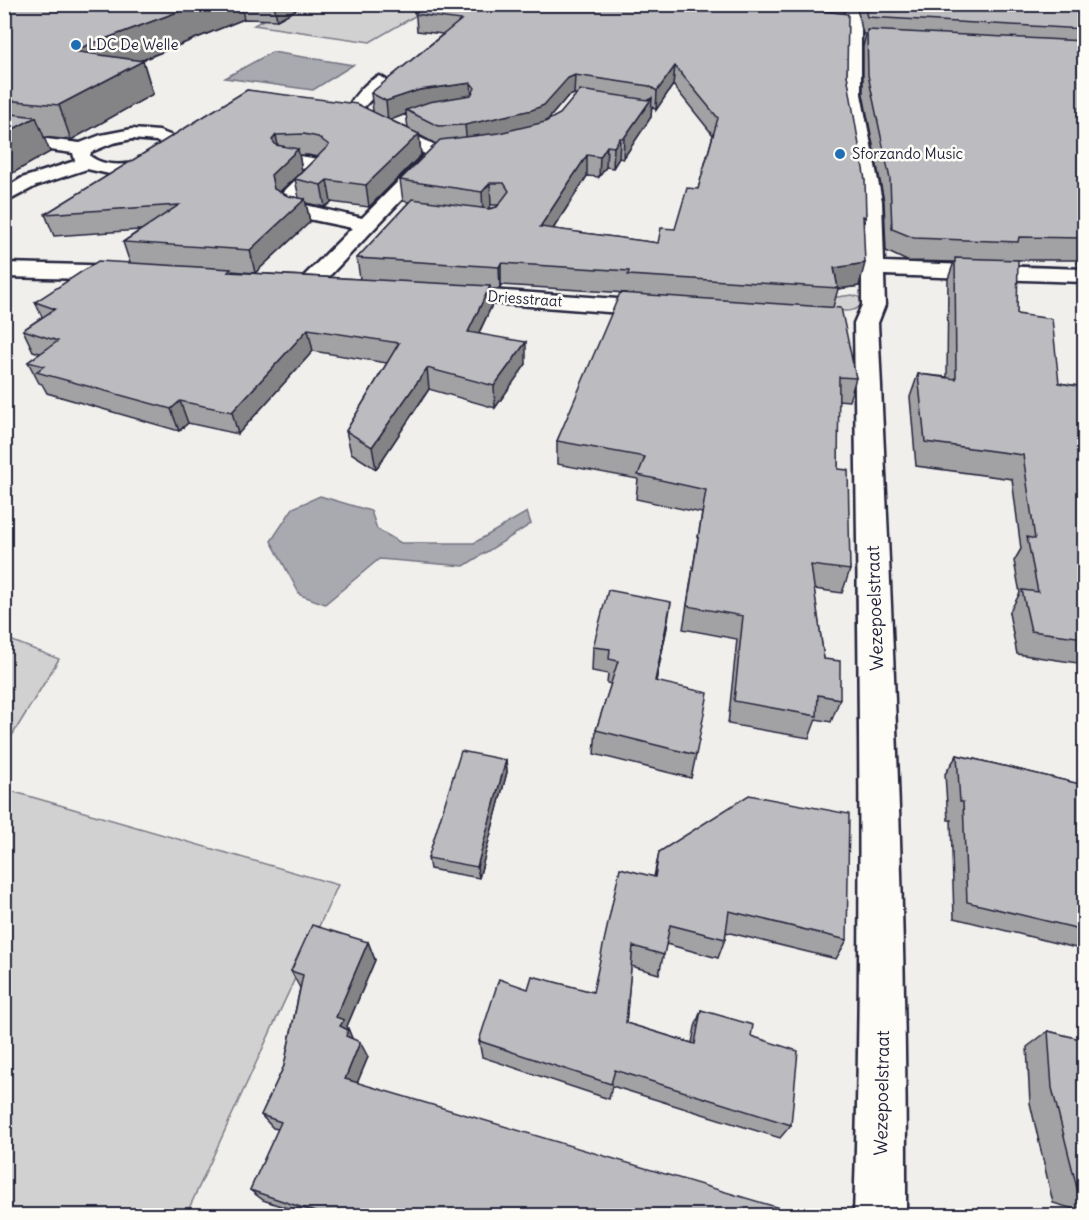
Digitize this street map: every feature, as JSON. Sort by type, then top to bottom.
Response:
[{"type":"street","name":"Wezepoelstraat","points":[[848,4],[857,35],[853,94],[864,145],[872,201],[875,268],[874,305],[854,322],[881,811],[883,1057],[880,1215]]},
{"type":"street","points":[[834,24],[857,35]]},
{"type":"street","points":[[380,81],[360,100],[356,107],[360,115],[436,153],[466,152],[495,147]]},
{"type":"street","points":[[386,129],[406,122]]},
{"type":"street","points":[[4,139],[84,156],[29,182],[4,197]]},
{"type":"street","points":[[309,284],[436,153]]},
{"type":"street","points":[[288,161],[330,167],[292,191],[287,198],[288,206],[301,212],[366,225]]},
{"type":"street","points":[[382,207],[404,210]]},
{"type":"street","points":[[875,268],[1084,275]]},
{"type":"street","points":[[4,270],[150,274]]},
{"type":"street","points":[[286,283],[333,286]]},
{"type":"street","name":"Driesstraat","points":[[427,292],[676,310]]},
{"type":"shaded area","points":[[295,5],[434,5],[370,42],[254,25],[267,18],[277,19]]},
{"type":"shaded area","points":[[272,52],[353,65],[313,90],[225,78]]},
{"type":"shaded area","points":[[852,295],[859,297],[862,305],[850,311],[839,310],[816,300]]},
{"type":"shaded area","points":[[320,496],[371,511],[377,529],[401,543],[474,543],[527,512],[531,524],[464,566],[379,559],[325,604],[300,595],[271,541],[293,508]]},
{"type":"shaded area","points":[[5,638],[59,659],[5,747]]},
{"type":"shaded area","points":[[4,789],[338,885],[186,1215],[5,1215]]},
{"type":"building","points":[[4,4],[199,4],[72,51],[143,61],[59,105],[4,100]]},
{"type":"building","points":[[415,4],[767,4],[848,14],[847,75],[865,180],[866,217],[863,216],[865,263],[834,268],[838,288],[628,275],[629,271],[501,263],[499,267],[357,258],[412,199],[489,209],[497,207],[509,191],[504,183],[490,183],[482,192],[400,180],[440,140],[499,133],[545,122],[560,114],[580,90],[648,100],[652,98],[624,138],[620,138],[614,147],[607,146],[600,157],[587,155],[540,227],[658,243],[661,228],[675,229],[687,188],[698,189],[718,118],[675,66],[657,91],[649,86],[575,75],[568,78],[544,105],[532,110],[465,125],[438,126],[406,110],[429,102],[471,95],[475,88],[471,83],[419,90],[386,101],[371,93],[461,20],[415,14]]},
{"type":"building","points":[[864,4],[1084,4],[1084,29],[867,17]]},
{"type":"building","points":[[867,30],[1084,41],[1084,238],[1019,237],[1018,242],[914,238],[892,229],[890,179],[868,75]]},
{"type":"building","points":[[247,90],[357,104],[419,134],[366,185],[327,180],[321,185],[295,179],[329,145],[318,137],[304,134],[276,135],[272,140],[276,145],[298,149],[271,175],[274,189],[288,196],[305,199],[250,250],[123,242],[179,205],[45,214]]},
{"type":"building","points":[[4,113],[36,117],[4,134]]},
{"type":"building","points":[[955,258],[1018,260],[1017,314],[1052,319],[1059,383],[1084,387],[1084,638],[1031,631],[1022,590],[1038,592],[1027,537],[1035,539],[1023,455],[925,442],[918,374],[956,379]]},
{"type":"building","points":[[98,261],[231,269],[228,272],[490,286],[468,332],[526,342],[494,386],[427,368],[372,447],[346,431],[399,343],[308,329],[232,412],[180,401],[171,409],[36,372],[44,366],[28,362],[58,341],[23,330],[55,309],[35,302]]},
{"type":"building","points":[[620,293],[841,308],[856,378],[839,377],[838,469],[848,470],[850,570],[811,565],[824,659],[840,661],[840,699],[818,695],[817,716],[734,701],[743,616],[687,606],[706,490],[638,475],[645,457],[557,441]]},
{"type":"building","points":[[608,590],[671,602],[655,681],[708,693],[696,755],[596,730],[618,661],[609,659],[610,649],[593,647]]},
{"type":"building","points":[[461,751],[506,760],[477,867],[428,858]]},
{"type":"building","points":[[957,755],[1084,785],[1084,930],[967,902],[963,802],[960,802]]},
{"type":"building","points":[[749,795],[849,814],[847,940],[729,911],[725,939],[670,925],[664,955],[633,946],[626,1023],[695,1044],[701,1010],[753,1025],[751,1036],[798,1051],[791,1125],[615,1070],[611,1084],[479,1041],[499,979],[528,989],[532,976],[593,992],[620,868],[655,877],[659,852]]},
{"type":"building","points":[[312,925],[368,942],[336,1017],[344,1020],[340,1026],[348,1030],[346,1036],[360,1042],[345,1079],[783,1209],[782,1215],[324,1215],[250,1190],[281,1122],[261,1115],[284,1066],[303,975],[291,971]]},
{"type":"building","points":[[1048,1031],[1084,1040],[1084,1194],[1078,1192],[1052,1088]]},
{"type":"place","name":"LDC De Welle","points":[[76,45]]},
{"type":"place","name":"Sforzando Music","points":[[840,154]]}]
